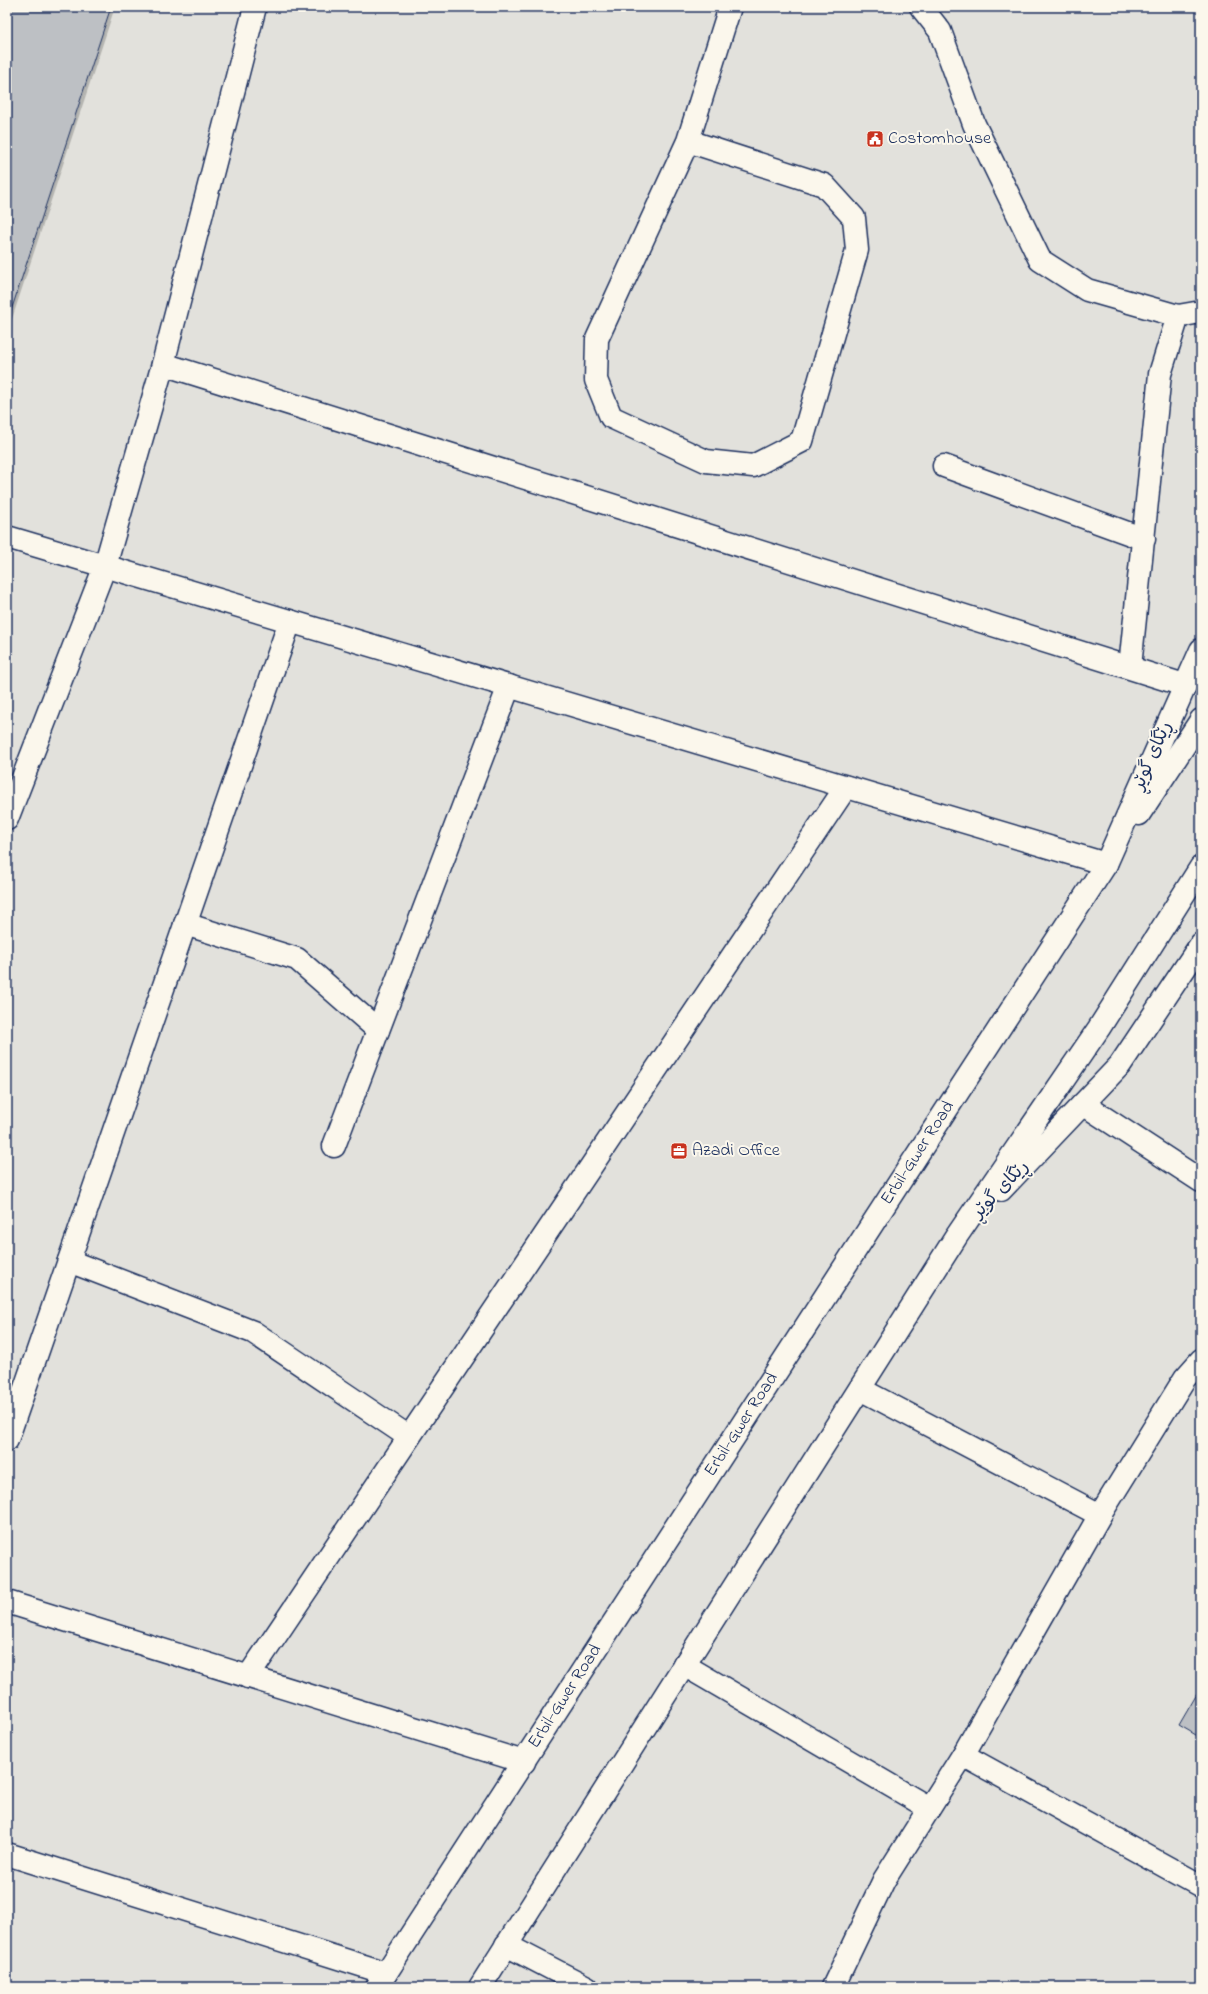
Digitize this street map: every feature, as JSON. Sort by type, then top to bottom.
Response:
[{"type":"main road","points":[[7,819],[105,566],[163,364],[255,7]]},
{"type":"main road","points":[[688,140],[824,185],[854,218],[858,250],[802,441],[753,466],[706,461],[611,417],[596,380],[598,339],[688,140],[730,7]]},
{"type":"main road","points":[[921,7],[940,31],[974,124],[1040,260],[1087,290],[1178,316],[1201,312]]},
{"type":"main road","points":[[1130,668],[1160,374],[1178,316]]},
{"type":"main road","points":[[163,364],[1184,685]]},
{"type":"main road","points":[[944,466],[1144,539]]},
{"type":"main road","points":[[7,537],[1106,864],[1201,720]]},
{"type":"main road","points":[[7,1440],[290,621]]},
{"type":"main road","name":"ڕێگای گوێڕ","points":[[1106,864],[1184,685],[1201,650]]},
{"type":"main road","points":[[334,1146],[509,686]]},
{"type":"main road","points":[[248,1677],[846,787]]},
{"type":"main road","name":"Erbil-Gwer Road","points":[[382,1980],[1106,864]]},
{"type":"main road","name":"ڕێگای گوێڕ","points":[[956,1237],[1099,1028],[1201,867]]},
{"type":"main road","points":[[185,924],[297,959],[378,1030]]},
{"type":"main road","name":"ڕێگای گوێڕ","points":[[956,1237],[1120,1065],[1201,944]]},
{"type":"main road","points":[[1083,1104],[1201,1181]]},
{"type":"main road","points":[[480,1987],[956,1237]]},
{"type":"main road","points":[[69,1260],[253,1332],[409,1437]]},
{"type":"main road","points":[[833,1987],[884,1880],[963,1755],[1100,1515],[1185,1378],[1201,1360]]},
{"type":"main road","points":[[860,1388],[1100,1515]]},
{"type":"main road","points":[[7,1602],[524,1762]]},
{"type":"main road","points":[[684,1665],[929,1808]]},
{"type":"main road","points":[[963,1755],[1201,1886]]},
{"type":"main road","points":[[7,1854],[382,1980]]},
{"type":"main road","points":[[506,1945],[587,1987]]},
{"type":"shaded area","points":[[7,7],[1201,7],[1201,1987],[7,1987]]},
{"type":"building","points":[[7,7],[111,7],[7,323]]},
{"type":"building","points":[[1197,1694],[1201,1696],[1201,1738],[1179,1725]]},
{"type":"place","name":"Costomhouse","points":[[875,139]]},
{"type":"place","name":"Azadi Office","points":[[679,1151]]}]
